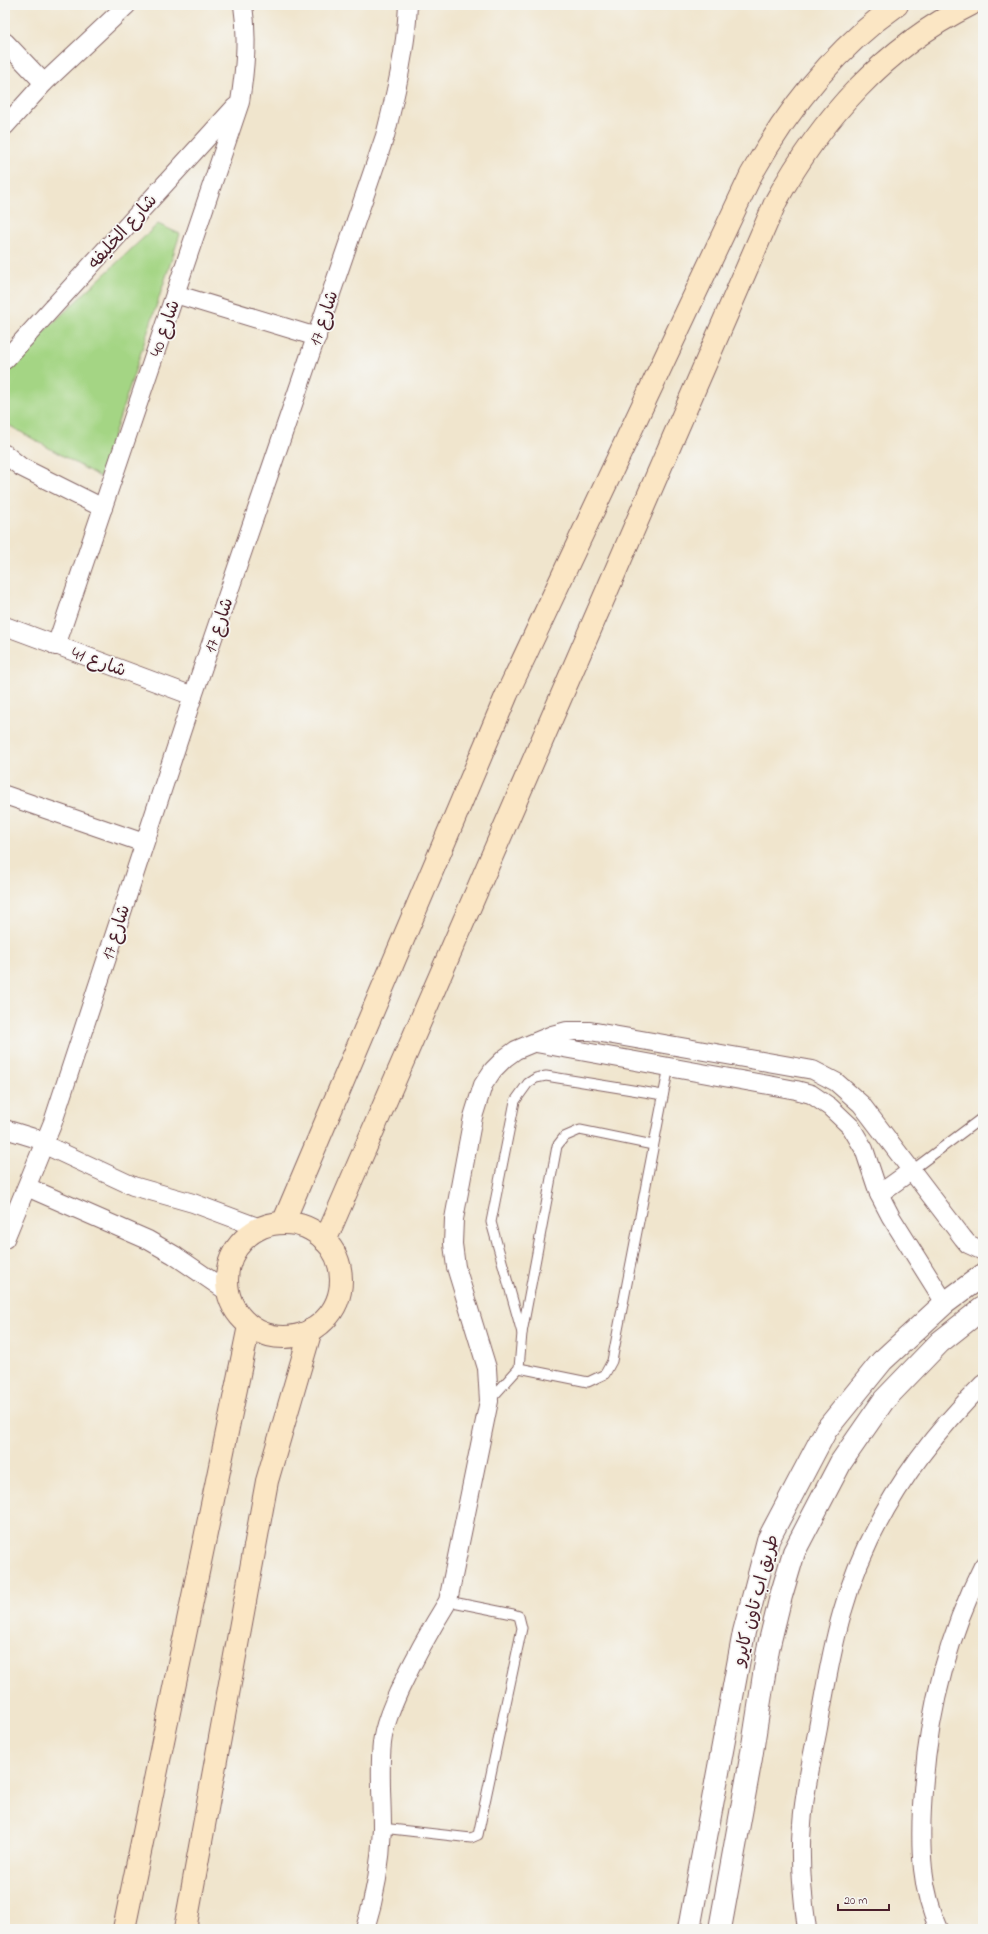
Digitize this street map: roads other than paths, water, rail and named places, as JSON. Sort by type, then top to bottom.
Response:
[{"type":"main road","points":[[283,1223],[507,694],[751,175],[784,120],[809,86],[858,35],[897,5]]},
{"type":"main road","points":[[325,1241],[776,201],[792,171],[811,143],[854,91],[904,46],[932,27],[970,5]]},
{"type":"main road","points":[[283,1223],[306,1227],[325,1241],[332,1250],[339,1266],[341,1283],[339,1295],[329,1316],[311,1330],[296,1336],[279,1338],[263,1334],[249,1326],[235,1311],[228,1292],[227,1273],[233,1255],[249,1235],[260,1228],[283,1223]]},
{"type":"main road","points":[[124,1929],[249,1326]]},
{"type":"main road","points":[[185,1929],[267,1481],[311,1330]]},
{"type":"street","points":[[5,126],[44,83],[127,5]]},
{"type":"street","name":"شارع 40","points":[[56,646],[240,102],[246,62],[246,23],[243,5]]},
{"type":"street","name":"شارع 17","points":[[7,1228],[27,1186],[43,1143],[53,1122],[193,696],[385,136],[397,88],[404,48],[408,5]]},
{"type":"street","points":[[5,42],[44,83]]},
{"type":"street","name":"شارع الخليفه","points":[[5,360],[240,102]]},
{"type":"street","points":[[175,294],[317,337]]},
{"type":"street","points":[[5,454],[21,466],[103,508]]},
{"type":"street","name":"شارع 41","points":[[5,626],[193,696]]},
{"type":"street","points":[[5,795],[144,843]]},
{"type":"street","points":[[365,1929],[377,1876],[382,1828],[380,1781],[382,1741],[392,1709],[413,1661],[435,1620],[448,1601],[489,1401],[487,1368],[456,1267],[453,1244],[454,1219],[473,1117],[483,1085],[493,1070],[516,1050],[536,1043],[552,1035],[567,1031],[583,1031],[813,1070],[836,1082],[861,1104],[963,1238],[968,1244],[983,1251]]},
{"type":"street","points":[[536,1043],[669,1066],[811,1094],[830,1107],[851,1127],[864,1149],[878,1194],[945,1303]]},
{"type":"street","points":[[669,1066],[672,1045]]},
{"type":"street","points":[[5,1129],[43,1143],[133,1186],[193,1204],[260,1228]]},
{"type":"street","points":[[878,1194],[911,1171]]},
{"type":"street","points":[[27,1186],[148,1240],[174,1255],[228,1292]]},
{"type":"street","name":"طريق اب تاون كايرو","points":[[689,1929],[704,1840],[744,1632],[768,1540],[826,1430],[882,1361],[945,1303],[983,1275]]},
{"type":"street","name":"طريق اب تاون كايرو","points":[[720,1929],[751,1758],[768,1649],[794,1552],[841,1462],[884,1400],[940,1342],[983,1308]]},
{"type":"street","points":[[807,1929],[800,1863],[802,1823],[807,1784],[830,1662],[842,1612],[856,1571],[873,1532],[894,1494],[921,1453],[952,1415],[983,1384]]},
{"type":"street","points":[[939,1929],[932,1914],[922,1873],[921,1832],[924,1777],[931,1722],[943,1669],[960,1617],[983,1567]]},
{"type":"street","points":[[744,1632],[748,1672],[740,1748],[741,1752],[751,1758]]},
{"type":"street","points":[[704,1840],[715,1848],[719,1857],[712,1910],[712,1929]]},
{"type":"lane","points":[[519,1368],[588,1382],[605,1374],[612,1361],[669,1066]]},
{"type":"lane","points":[[522,1333],[491,1222],[515,1101],[528,1083],[536,1078],[546,1076],[663,1095]]},
{"type":"lane","points":[[911,1171],[983,1117]]},
{"type":"lane","points":[[489,1401],[519,1368],[522,1333],[557,1146],[564,1136],[580,1130],[653,1145]]},
{"type":"lane","points":[[382,1828],[470,1838],[478,1834],[522,1628],[519,1616],[448,1601]]}]
